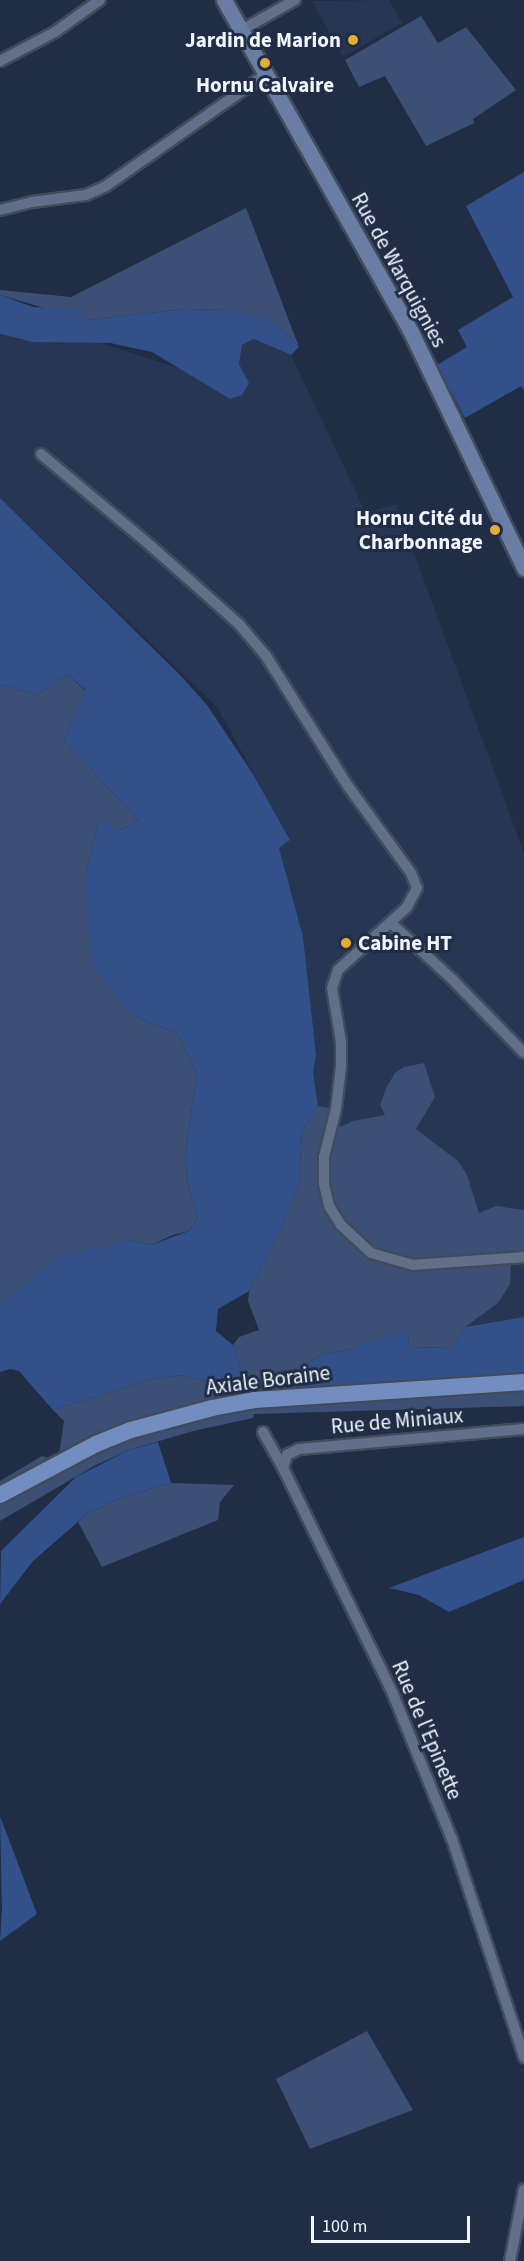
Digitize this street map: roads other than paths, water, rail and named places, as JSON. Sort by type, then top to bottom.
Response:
[{"type":"main road","name":"Axiale Boraine","points":[[0,1495],[96,1444],[131,1430],[213,1408],[255,1400],[524,1382]]},
{"type":"street","points":[[0,61],[55,32],[100,0]]},
{"type":"street","name":"Rue de Warquignies","points":[[224,0],[411,332],[524,566]]},
{"type":"street","points":[[242,30],[295,0]]},
{"type":"street","points":[[0,210],[32,202],[86,195],[105,186],[266,74]]},
{"type":"street","points":[[41,454],[178,569],[239,624],[266,656],[348,786],[411,873],[417,888],[414,897],[391,923],[338,970],[332,988],[341,1042],[336,1109],[324,1157],[324,1184],[329,1206],[340,1225],[371,1253],[413,1265],[524,1257]]},
{"type":"street","points":[[391,923],[452,979],[524,1053]]},
{"type":"street","name":"Rue de Miniaux","points":[[284,1468],[287,1455],[299,1449],[524,1429]]},
{"type":"street","name":"Rue de l'Epinette","points":[[263,1432],[284,1468],[393,1694],[452,1839],[524,2057]]},
{"type":"street","points":[[510,2261],[524,2190]]},
{"type":"place","name":"Jardin de Marion","points":[[353,40]]},
{"type":"place","name":"Hornu Calvaire","points":[[265,63]]},
{"type":"place","name":"Hornu Cité du Charbonnage","points":[[495,530]]},
{"type":"place","name":"Cabine HT","points":[[346,943]]}]
